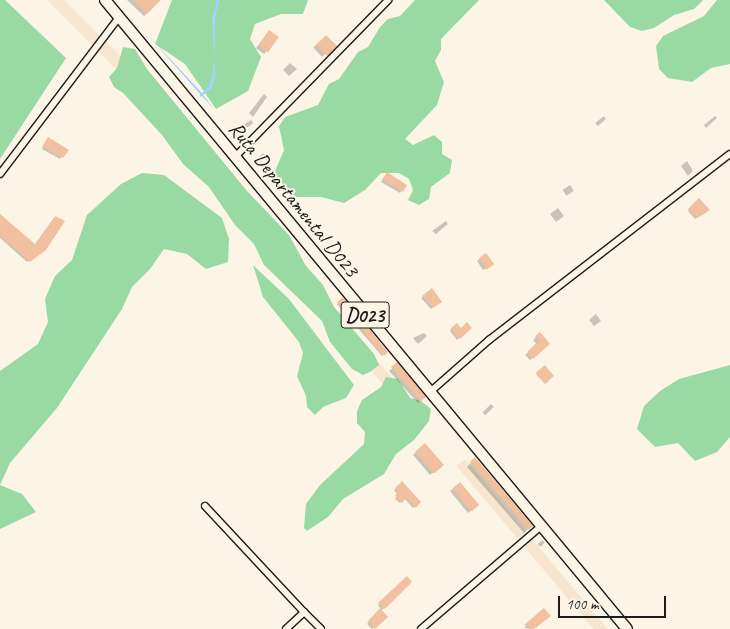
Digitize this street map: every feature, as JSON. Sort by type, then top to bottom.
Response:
[{"type":"main road","name":"Ruta Departamental D023","points":[[105,0],[627,629]]},
{"type":"street","points":[[236,156],[388,0]]},
{"type":"street","points":[[0,174],[119,17]]},
{"type":"street","points":[[430,392],[489,340],[730,154]]},
{"type":"street","points":[[205,506],[321,629]]},
{"type":"street","points":[[421,629],[542,526]]},
{"type":"street","points":[[286,629],[304,612]]},
{"type":"shaded area","points":[[47,0],[64,0],[194,129],[323,298],[419,409],[419,426],[315,306],[186,138]]},
{"type":"shaded area","points":[[465,459],[608,629],[593,629],[457,466]]},
{"type":"green space","points":[[0,0],[5,0],[66,58],[0,159]]},
{"type":"green space","points":[[172,0],[308,0],[303,14],[281,14],[255,24],[250,39],[261,57],[248,91],[216,109],[185,64],[155,44]]},
{"type":"green space","points":[[415,0],[479,0],[441,39],[441,50],[435,61],[444,82],[437,105],[405,139],[413,145],[434,135],[442,142],[442,154],[452,160],[450,173],[431,187],[429,199],[419,205],[408,200],[413,190],[409,179],[399,173],[381,173],[365,190],[344,203],[321,197],[297,197],[287,191],[278,182],[275,171],[284,150],[279,126],[285,117],[318,105],[329,84],[339,79],[358,52],[368,47],[380,27],[388,19],[400,16]]},
{"type":"green space","points":[[604,0],[703,0],[694,9],[674,15],[654,28],[642,31],[630,27]]},
{"type":"green space","points":[[717,0],[730,0],[730,64],[711,68],[692,82],[668,78],[659,69],[656,46],[663,36],[704,16]]},
{"type":"green space","points":[[123,47],[135,49],[147,69],[247,191],[289,235],[306,266],[323,285],[334,307],[374,354],[379,365],[363,375],[352,369],[330,342],[322,321],[264,265],[254,244],[235,225],[209,187],[183,164],[162,135],[123,93],[114,87],[109,77],[117,68]]},
{"type":"green space","points":[[142,173],[164,175],[222,218],[229,239],[228,262],[206,269],[187,254],[164,249],[150,269],[132,287],[122,309],[57,408],[10,463],[0,485],[0,371],[38,344],[48,322],[45,299],[55,276],[72,260],[87,215],[121,184]]},
{"type":"green space","points":[[253,265],[289,299],[354,385],[346,398],[323,407],[315,415],[307,407],[306,396],[297,376],[303,353],[299,342],[263,297]]},
{"type":"green space","points":[[730,365],[730,437],[717,452],[695,461],[678,443],[655,447],[637,429],[644,406],[660,391],[679,379]]},
{"type":"green space","points":[[386,377],[398,379],[410,398],[421,401],[431,409],[429,421],[414,440],[396,454],[384,474],[343,499],[328,517],[307,531],[304,528],[306,504],[320,485],[364,444],[365,432],[357,423],[357,411],[362,400],[381,387]]},
{"type":"green space","points":[[0,485],[22,494],[36,512],[0,529]]},
{"type":"water","points":[[217,0],[219,0],[215,20],[215,61],[212,19]]},
{"type":"water","points":[[147,34],[202,93],[209,87],[215,61],[215,75],[212,88],[203,95],[215,110],[202,96],[200,97],[200,94]]},
{"type":"building","points":[[133,0],[161,0],[147,14]]},
{"type":"building","points":[[269,30],[279,37],[268,52],[258,46]]},
{"type":"building","points":[[326,35],[337,46],[327,56],[316,45]]},
{"type":"building","points":[[48,137],[69,150],[63,158],[42,147]]},
{"type":"building","points":[[387,172],[407,185],[403,192],[382,180]]},
{"type":"building","points":[[699,198],[710,210],[697,218],[688,209]]},
{"type":"building","points":[[0,214],[35,244],[55,216],[65,221],[46,250],[30,262],[0,236]]},
{"type":"building","points":[[486,253],[494,264],[487,270],[479,258]]},
{"type":"building","points":[[432,288],[442,302],[433,308],[422,296]]},
{"type":"building","points":[[343,297],[388,352],[384,356],[337,302]]},
{"type":"building","points":[[467,322],[472,328],[460,339],[450,329],[457,323],[461,328]]},
{"type":"building","points":[[540,332],[550,344],[533,359],[527,352],[539,341],[535,336]]},
{"type":"building","points":[[397,362],[426,397],[421,401],[391,367]]},
{"type":"building","points":[[545,365],[554,376],[544,383],[536,373]]},
{"type":"building","points":[[425,443],[444,465],[434,473],[415,452]]},
{"type":"building","points":[[475,457],[533,526],[529,530],[470,462]]},
{"type":"building","points":[[402,481],[421,502],[416,508],[406,498],[402,503],[395,496],[398,492],[395,488]]},
{"type":"building","points":[[460,482],[479,505],[472,511],[452,488]]},
{"type":"building","points":[[407,576],[412,582],[385,609],[378,603]]},
{"type":"building","points":[[380,608],[388,617],[375,629],[368,621]]},
{"type":"building","points":[[544,608],[551,616],[534,629],[524,625]]}]
